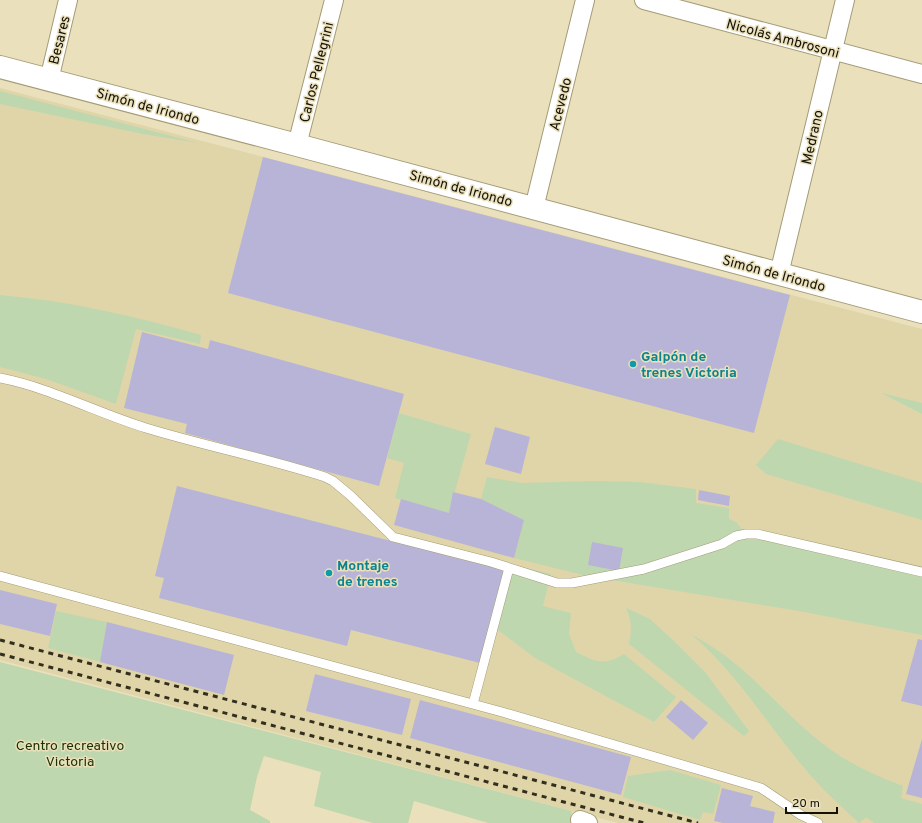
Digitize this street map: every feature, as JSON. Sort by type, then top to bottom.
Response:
[{"type":"street","name":"Besares","points":[[49,80],[68,0]]},
{"type":"street","name":"Carlos Pellegrini","points":[[297,144],[334,0]]},
{"type":"street","name":"Acevedo","points":[[534,208],[585,0]]},
{"type":"street","name":"Nicolás Ambrosoni","points":[[644,0],[922,74]]},
{"type":"street","name":"Medrano","points":[[779,274],[845,0]]},
{"type":"street","name":"Simón de Iriondo","points":[[0,67],[297,144],[922,312]]},
{"type":"lane","points":[[900,307],[922,323]]},
{"type":"lane","points":[[0,378],[79,402],[144,428],[325,477],[333,481],[351,496],[393,537],[509,568],[557,583],[572,583],[644,569],[722,544],[746,534],[757,534],[922,572]]},
{"type":"lane","points":[[473,704],[509,568]]},
{"type":"lane","points":[[0,576],[473,704],[761,788],[801,815],[818,823]]},
{"type":"shaded area","points":[[0,88],[922,329],[922,823],[618,823],[0,660]]},
{"type":"green space","points":[[0,91],[198,143],[143,134],[0,104]]},
{"type":"green space","points":[[0,295],[77,305],[151,322],[201,335],[200,344],[136,329],[116,404],[46,379],[0,367]]},
{"type":"green space","points":[[881,393],[922,403],[922,414]]},
{"type":"green space","points":[[399,413],[471,434],[449,513],[395,498],[404,463],[387,458]]},
{"type":"green space","points":[[778,439],[922,483],[922,520],[766,474],[756,465]]},
{"type":"green space","points":[[487,477],[522,483],[594,481],[639,482],[696,489],[696,503],[729,508],[729,519],[736,522],[742,529],[922,572],[922,635],[799,611],[587,576],[514,558],[524,520],[481,499]]},
{"type":"green space","points":[[507,563],[551,574],[543,606],[571,613],[569,634],[576,652],[600,661],[611,660],[624,654],[676,697],[654,722],[535,658],[490,624]]},
{"type":"green space","points":[[626,608],[650,619],[705,672],[749,731],[744,736],[629,644],[631,626]]},
{"type":"green space","points":[[56,611],[107,622],[101,662],[48,648]]},
{"type":"green space","points":[[691,634],[705,642],[738,666],[805,729],[827,747],[864,769],[903,786],[901,798],[922,804],[922,823],[874,823],[866,817],[859,823],[811,776],[724,667]]},
{"type":"green space","name":"Centro recreativo Victoria","points":[[0,662],[572,811],[570,823],[488,823],[414,801],[408,823],[373,823],[314,806],[321,772],[264,756],[257,777],[250,810],[270,821],[270,823],[0,823]]},
{"type":"green space","points":[[670,770],[721,785],[713,814],[703,812],[700,820],[623,797],[628,776]]},
{"type":"building","name":"Galpón de trenes Victoria","points":[[263,157],[790,295],[754,433],[228,293]]},
{"type":"building","points":[[142,332],[208,349],[210,340],[404,394],[379,486],[185,433],[187,424],[124,408]]},
{"type":"building","points":[[495,427],[530,437],[521,474],[485,464]]},
{"type":"building","name":"Montaje de trenes","points":[[177,486],[504,570],[480,663],[351,630],[347,646],[159,598],[164,578],[155,576]]},
{"type":"building","points":[[699,490],[730,496],[729,506],[698,500]]},
{"type":"building","points":[[453,492],[481,499],[524,520],[514,558],[394,525],[401,499],[449,513]]},
{"type":"building","points":[[592,542],[623,548],[619,571],[588,565]]},
{"type":"building","points":[[0,590],[57,604],[50,636],[0,624]]},
{"type":"building","points":[[107,622],[234,655],[224,695],[100,662]]},
{"type":"building","points":[[918,639],[922,640],[922,706],[901,701]]},
{"type":"building","points":[[315,674],[411,699],[402,735],[306,711]]},
{"type":"building","points":[[420,700],[631,757],[621,795],[410,738]]},
{"type":"building","points":[[681,700],[708,723],[693,740],[666,717]]},
{"type":"building","points":[[922,739],[922,798],[906,794]]},
{"type":"building","points":[[722,788],[753,796],[750,806],[775,812],[773,823],[723,823],[714,821]]},
{"type":"railway","points":[[0,640],[698,823]]},
{"type":"railway","points":[[0,654],[644,823]]},
{"type":"place","name":"Galpón de trenes Victoria","points":[[633,364]]},
{"type":"place","name":"Montaje de trenes","points":[[329,573]]}]
